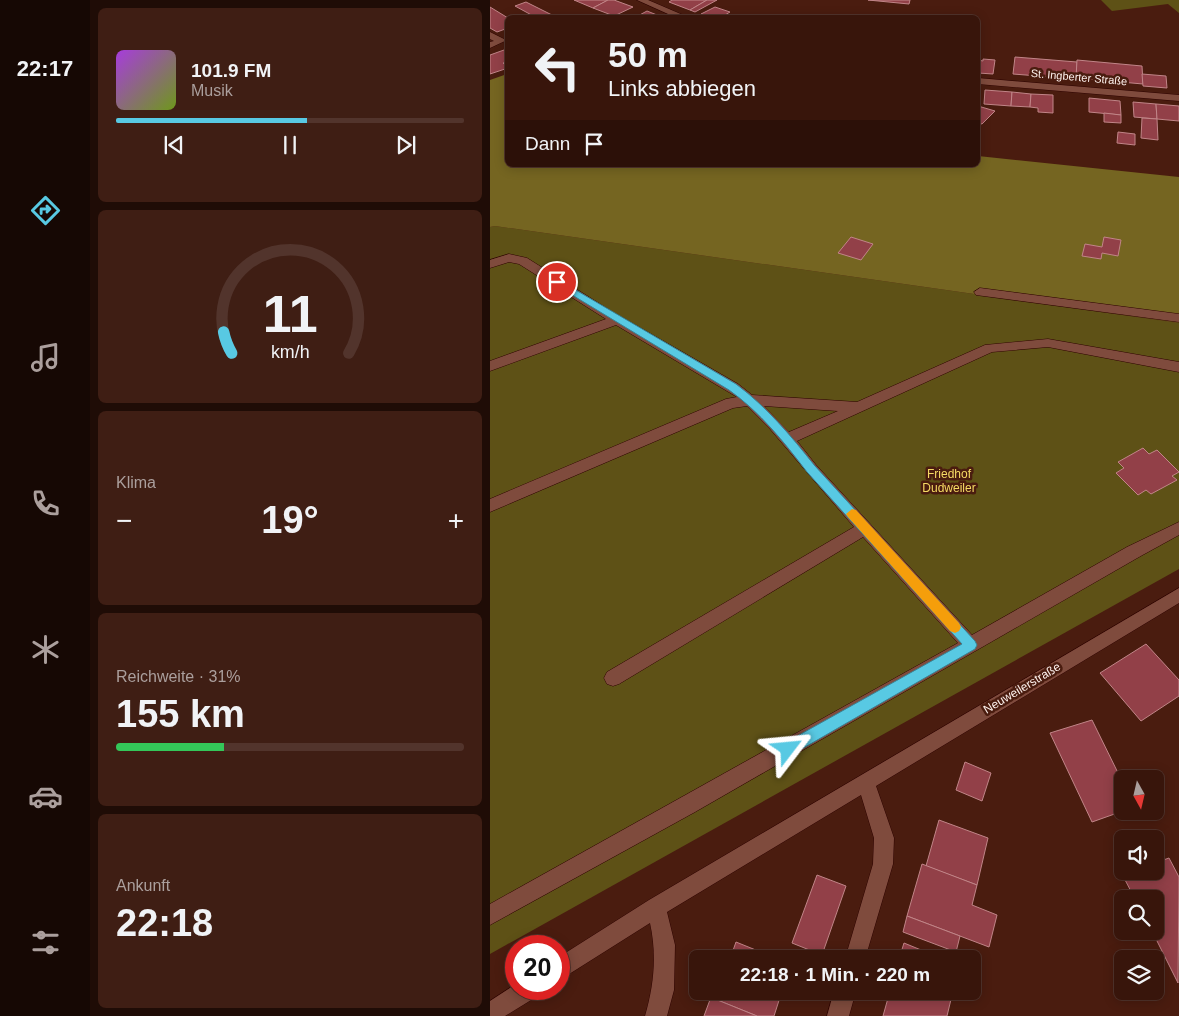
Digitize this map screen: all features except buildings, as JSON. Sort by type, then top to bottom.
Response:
[{"type":"street","points":[[641,0],[678,15]]},
{"type":"street","points":[[490,35],[501,41],[490,45]]},
{"type":"street","name":"St. Ingberter Straße","points":[[980,81],[1179,98]]},
{"type":"street","points":[[490,264],[509,258],[523,261],[617,320],[733,387],[750,400],[788,439],[811,469],[971,645]]},
{"type":"street","points":[[980,292],[1179,318]]},
{"type":"street","points":[[490,366],[617,320]]},
{"type":"street","points":[[788,439],[990,348],[1048,343],[1179,367]]},
{"type":"street","points":[[490,506],[731,403],[750,400],[860,407]]},
{"type":"street","points":[[613,678],[865,528]]},
{"type":"street","points":[[490,915],[1133,552],[1179,528]]},
{"type":"street","name":"Neuweilerstraße","points":[[570,962],[656,907],[1179,594]]},
{"type":"street","points":[[857,950],[882,864],[884,838],[866,782]]},
{"type":"street","points":[[656,907],[665,945],[663,990],[656,1016]]},
{"type":"street","points":[[490,1013],[511,1000]]},
{"type":"street","points":[[838,1016],[842,1000]]},
{"type":"green space","points":[[1101,0],[1179,0],[1179,13],[1168,4],[1112,11]]},
{"type":"green space","name":"Friedhof Dudweiler","points":[[495,226],[1179,323],[1179,569],[524,935],[505,935],[505,946],[490,954],[490,227]]},
{"type":"shaded area","points":[[505,75],[505,167],[980,167],[980,156],[1179,177],[1179,323],[495,226],[490,227],[490,80]]},
{"type":"slow traffic","points":[[852,514],[955,627]]},
{"type":"route","points":[[557,282],[607,314],[733,387],[750,400],[788,439],[811,469],[971,645],[788,749]]}]
